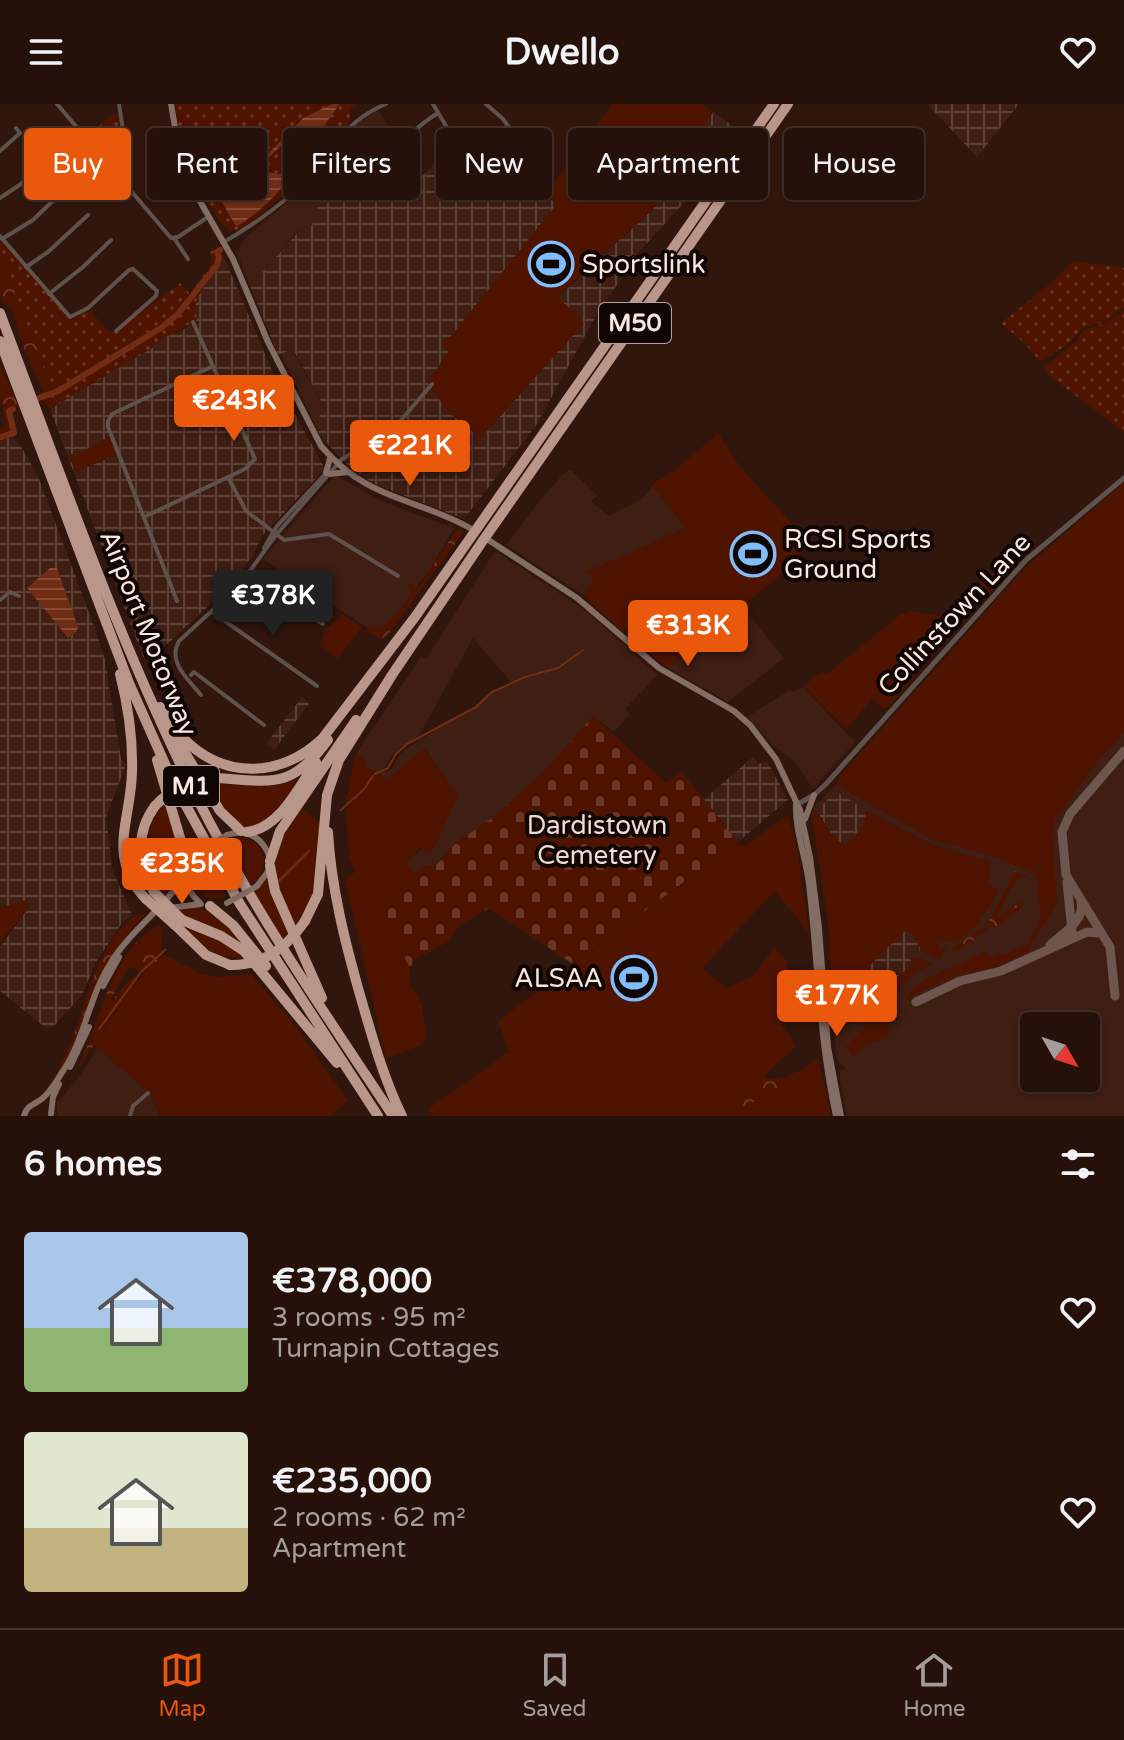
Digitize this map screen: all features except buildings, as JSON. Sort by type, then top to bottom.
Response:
[{"type":"highway","name":"M50","points":[[244,832],[265,827],[277,817],[774,104]]},
{"type":"highway","name":"M50","points":[[178,923],[206,955],[230,965],[248,964],[273,954],[293,937],[305,921],[318,894],[327,795],[346,749],[375,702],[788,104]]},
{"type":"highway","points":[[0,299],[10,329],[4,339]]},
{"type":"highway","name":"Airport Motorway","points":[[0,313],[4,339],[101,610],[173,782],[216,864],[257,932],[376,1114]]},
{"type":"highway","name":"Airport Motorway","points":[[4,339],[167,737],[223,847],[276,937],[393,1116]]},
{"type":"highway","name":"M50","points":[[270,863],[280,831],[383,681],[486,542]]},
{"type":"highway","name":"M50","points":[[101,610],[122,683],[132,757],[122,853],[130,878],[150,896]]},
{"type":"highway","name":"M50","points":[[117,620],[160,707],[188,743],[215,761],[246,768],[288,763],[309,751],[331,728],[415,617]]},
{"type":"highway","points":[[129,683],[164,782],[186,871]]},
{"type":"highway","points":[[160,707],[220,811],[244,832]]},
{"type":"highway","points":[[339,726],[317,755],[299,772],[266,781],[218,778],[184,784],[168,793],[155,806],[143,828],[140,853],[150,896],[178,923],[221,936],[244,951],[317,1036],[376,1114]]},
{"type":"highway","points":[[346,749],[336,776],[328,817],[334,883],[341,922],[375,1048],[402,1116]]},
{"type":"highway","points":[[270,863],[275,891],[313,981],[362,1070]]},
{"type":"highway","points":[[205,905],[233,925],[358,1084]]},
{"type":"main road","points":[[171,104],[183,163],[208,217],[224,242],[299,404],[330,458],[332,470]]},
{"type":"main road","points":[[330,458],[332,470]]},
{"type":"main road","points":[[332,470],[348,472],[385,495],[446,516],[470,528]]},
{"type":"main road","points":[[332,470],[348,472]]},
{"type":"main road","points":[[486,542],[572,594],[659,668],[724,704],[742,718],[776,759],[790,784],[796,805],[809,879],[824,1050],[839,1116]]},
{"type":"main road","points":[[804,827],[806,812],[814,795]]},
{"type":"main road","points":[[796,805],[804,827],[817,904],[828,1047],[839,1116]]},
{"type":"main road","points":[[24,1116],[29,1106],[38,1103],[55,1084],[76,1048],[108,966],[139,925],[173,894],[193,857],[227,835],[244,832],[263,843],[270,863],[267,875],[257,886],[227,903],[175,906],[163,911],[134,936],[101,992],[84,1042],[55,1091],[52,1115]]},
{"type":"main road","points":[[186,871],[187,887],[205,905]]},
{"type":"main road","points":[[38,1103],[48,1107],[52,1115]]},
{"type":"street","points":[[57,104],[78,128]]},
{"type":"street","points":[[119,104],[123,128]]},
{"type":"street","points":[[224,242],[259,220],[299,186],[352,123],[386,104]]},
{"type":"street","points":[[433,104],[446,128]]},
{"type":"street","points":[[486,104],[510,128]]},
{"type":"street","points":[[416,128],[438,113]]},
{"type":"street","points":[[0,151],[20,133],[16,128]]},
{"type":"street","points":[[0,198],[24,181]]},
{"type":"street","points":[[131,190],[174,238],[188,259]]},
{"type":"street","points":[[54,200],[33,220],[1,237],[67,315],[74,317],[129,270],[138,271],[157,291],[156,296],[116,331]]},
{"type":"street","points":[[26,267],[48,252],[88,215]]},
{"type":"street","points":[[174,238],[208,217]]},
{"type":"street","points":[[49,294],[111,240]]},
{"type":"street","points":[[144,517],[250,466],[255,459],[193,322]]},
{"type":"street","points":[[177,601],[108,421],[112,414],[213,366]]},
{"type":"street","points":[[201,695],[179,667],[175,649],[183,637],[212,612],[247,574],[274,534],[332,470],[347,456],[391,432],[432,384]]},
{"type":"street","points":[[228,477],[246,511],[274,534],[286,540],[329,534],[398,576]]},
{"type":"street","name":"Collinstown Lane","points":[[796,805],[823,787],[1026,560],[1124,478]]},
{"type":"street","points":[[247,574],[323,624]]},
{"type":"street","points":[[0,600],[10,592],[19,596]]},
{"type":"street","points":[[212,612],[317,686]]},
{"type":"street","points":[[191,675],[194,672],[264,725]]},
{"type":"street","points":[[197,689],[205,680]]},
{"type":"street","name":"Collinstown Lane","points":[[796,805],[823,787]]},
{"type":"street","points":[[130,1116],[133,1106],[148,1093]]},
{"type":"shaded area","points":[[332,104],[339,104],[322,128],[293,128],[303,118]]},
{"type":"shaded area","points":[[927,104],[1019,104],[977,157]]},
{"type":"shaded area","points":[[378,110],[390,128],[351,128]]},
{"type":"shaded area","points":[[713,112],[736,128],[703,128]]},
{"type":"shaded area","points":[[283,139],[283,143],[267,160],[267,155]]},
{"type":"shaded area","points":[[436,163],[436,200],[552,200],[557,204],[444,346],[449,351],[428,382],[448,411],[481,438],[532,379],[557,298],[653,209],[659,200],[686,200],[639,252],[593,321],[537,424],[464,519],[372,483],[348,465],[321,437],[314,423],[325,409],[293,349],[278,355],[250,286],[300,230],[312,225],[318,206],[334,200],[420,200],[420,178]]},
{"type":"shaded area","points":[[267,169],[268,172],[283,175],[281,189],[250,218],[235,225],[221,200],[267,200]]},
{"type":"shaded area","points":[[290,200],[335,200],[319,206],[312,225],[299,230],[250,286],[237,253],[244,239]]},
{"type":"shaded area","points":[[224,257],[273,373],[325,469],[263,535],[252,557],[219,596],[163,648],[143,657],[50,409],[150,342],[183,330],[196,321],[197,298]]},
{"type":"shaded area","points":[[292,349],[325,410],[314,423],[281,354]]},
{"type":"shaded area","points":[[13,438],[38,476],[97,634],[105,660],[121,759],[126,765],[106,817],[112,868],[132,915],[122,923],[96,962],[82,995],[54,1026],[47,1029],[0,991],[0,947],[29,907],[27,900],[0,908],[0,439]]},
{"type":"shaded area","points":[[571,470],[598,496],[591,501],[608,516],[642,499],[653,485],[685,528],[595,578],[583,595],[506,545],[542,498],[563,474]]},
{"type":"shaded area","points":[[335,475],[381,501],[454,528],[431,568],[380,636],[263,559]]},
{"type":"shaded area","points":[[1124,483],[1124,1116],[847,1116],[840,1083],[840,1071],[846,1068],[836,1055],[828,920],[812,816],[814,807],[839,782],[840,776],[1024,569]]},
{"type":"shaded area","points":[[495,551],[582,608],[658,675],[625,709],[630,714],[614,732],[593,716],[545,771],[496,815],[456,843],[433,867],[425,865],[415,875],[405,863],[423,848],[458,796],[425,749],[387,780],[379,773],[391,770],[400,754],[412,745],[474,707],[489,694],[512,683],[473,638],[420,734],[375,773],[365,765],[366,760],[356,753],[421,657],[426,659]]},
{"type":"shaded area","points":[[50,568],[57,568],[78,627],[68,638],[27,588]]},
{"type":"shaded area","points":[[741,605],[784,658],[728,702],[668,668]]},
{"type":"shaded area","points":[[803,687],[855,742],[813,789],[794,761],[775,747],[747,717],[790,690],[793,692]]},
{"type":"shaded area","points":[[302,697],[309,704],[274,750],[266,744]]},
{"type":"shaded area","points":[[753,757],[758,764],[767,761],[788,800],[738,842],[704,799]]},
{"type":"shaded area","points":[[835,791],[866,810],[865,824],[846,845],[832,834],[817,811]]},
{"type":"shaded area","points":[[903,931],[910,932],[920,948],[918,956],[911,959],[914,965],[866,999],[861,993],[851,998],[846,994],[853,981]]},
{"type":"shaded area","points":[[98,1047],[151,1095],[160,1116],[57,1116],[57,1103]]},
{"type":"green space","points":[[175,104],[357,104],[350,110],[350,122],[345,128],[283,128],[283,195],[239,231],[233,229],[230,233],[207,200],[267,200],[267,128],[178,128]]},
{"type":"green space","name":"Sportslink","points":[[613,104],[702,104],[713,112],[703,128],[595,128]]},
{"type":"green space","points":[[114,114],[117,114],[120,128],[96,128]]},
{"type":"green space","name":"Sportslink","points":[[568,164],[568,200],[659,200],[653,209],[557,297],[582,319],[583,324],[481,438],[447,411],[428,382],[449,351],[443,346],[557,204],[552,200],[552,186]]},
{"type":"green space","points":[[0,237],[67,317],[73,319],[90,310],[108,331],[115,332],[180,283],[190,294],[213,262],[210,252],[219,246],[224,257],[197,298],[197,320],[50,409],[38,393],[52,389],[36,342],[16,301],[14,284],[0,252]]},
{"type":"green space","points":[[0,252],[52,390],[43,390],[23,346],[12,309],[4,303],[0,293]]},
{"type":"green space","points":[[1074,261],[1124,268],[1124,307],[1104,322],[1082,328],[1069,344],[1040,362],[1001,323]]},
{"type":"green space","points":[[1124,310],[1124,432],[1047,374],[1043,367],[1077,341],[1082,331],[1105,323]]},
{"type":"green space","points":[[0,364],[18,405],[13,414],[17,429],[0,440],[0,429],[6,422],[0,399]]},
{"type":"green space","name":"RCSI Sports Ground","points":[[718,433],[741,468],[810,544],[778,577],[668,668],[637,644],[664,618],[656,608],[623,632],[583,595],[595,578],[586,572],[685,528],[652,484],[674,471]]},
{"type":"green space","points":[[110,436],[117,455],[75,472],[69,455]]},
{"type":"green space","points":[[1124,483],[1124,733],[1101,757],[1055,819],[1052,834],[1057,904],[1029,952],[992,968],[960,974],[919,992],[904,1003],[919,984],[986,950],[989,958],[996,958],[996,952],[1007,954],[1028,945],[1041,918],[1036,874],[995,857],[933,840],[837,785],[840,776],[1024,569]]},
{"type":"green space","points":[[457,529],[463,531],[460,537],[388,634],[382,639],[366,631],[372,620],[370,624],[383,628],[405,604],[411,591],[405,580],[418,588]]},
{"type":"green space","points":[[1021,556],[885,710],[872,699],[846,729],[803,686],[822,672],[827,674],[900,615],[910,611],[938,616],[994,572]]},
{"type":"green space","points":[[342,614],[362,627],[337,659],[321,645],[325,630]]},
{"type":"green space","name":"Dardistown Cemetery","points":[[593,716],[666,783],[682,772],[738,842],[573,964],[489,908],[460,925],[446,943],[415,959],[410,968],[381,911],[424,866],[434,867],[456,843],[496,815],[545,771]]},
{"type":"green space","points":[[424,749],[458,796],[433,850],[430,854],[420,848],[406,863],[415,875],[381,911],[401,952],[408,959],[410,983],[422,1005],[426,1035],[423,1044],[386,1059],[345,880],[355,872],[349,858],[351,849],[348,845],[346,809],[373,778],[345,805],[356,753],[366,760],[365,765],[387,779]]},
{"type":"green space","points":[[300,778],[272,815],[253,827],[243,827],[233,822],[207,785],[266,786]]},
{"type":"green space","points":[[167,802],[180,858],[178,882],[166,898],[150,877],[145,850],[152,821]]},
{"type":"green space","points":[[301,807],[320,823],[319,850],[309,904],[294,926],[280,892],[275,865],[281,839]]},
{"type":"green space","points":[[866,810],[930,844],[991,861],[988,884],[1000,890],[965,936],[951,942],[938,941],[938,948],[947,948],[939,960],[923,952],[910,932],[905,931],[854,981],[846,994],[851,998],[861,993],[866,999],[914,965],[910,959],[913,957],[933,964],[911,977],[897,993],[889,1016],[889,1037],[866,1045],[853,1058],[846,1046],[873,1020],[863,1010],[850,1023],[834,1030],[828,920],[812,816],[817,811],[833,835],[846,845],[865,824]]},
{"type":"green space","name":"ALSAA","points":[[788,815],[797,849],[809,933],[775,891],[702,968],[726,988],[752,977],[774,948],[788,962],[780,1022],[796,1046],[764,1076],[766,1080],[772,1079],[781,1086],[820,1067],[831,1116],[434,1116],[428,1109],[509,1052],[498,1021],[738,842],[743,847]]},
{"type":"green space","points":[[244,837],[258,845],[265,859],[259,878],[248,886],[225,843]]},
{"type":"green space","points":[[205,857],[209,864],[202,869],[201,875],[207,885],[223,891],[226,896],[207,897],[195,887],[193,871]]},
{"type":"green space","points":[[1015,871],[1032,880],[1022,875],[1011,888],[996,918],[1021,902],[1024,903],[1022,907],[955,953],[951,949],[987,925]]},
{"type":"green space","points":[[268,879],[290,932],[281,940],[252,892]]},
{"type":"green space","points":[[27,900],[28,909],[0,942],[0,908]]},
{"type":"green space","points":[[192,906],[217,915],[245,946],[192,920],[175,908]]},
{"type":"green space","points":[[138,914],[146,914],[116,952],[68,1058],[55,1078],[100,962],[115,936]]},
{"type":"green space","points":[[177,921],[222,940],[243,957],[214,953]]},
{"type":"green space","points":[[158,926],[162,928],[163,951],[155,964],[142,972],[130,967],[126,971],[108,1005],[133,977],[139,979],[102,1026],[104,1030],[77,1070],[118,970],[142,937]]},
{"type":"green space","points":[[162,954],[202,974],[218,977],[251,974],[296,1027],[348,1101],[331,1116],[160,1116],[151,1095],[94,1044],[143,973]]},
{"type":"green space","points":[[819,1057],[820,1067],[762,1096],[732,1116],[717,1116],[727,1101],[738,1103],[754,1094],[745,1090],[747,1085],[788,1076]]},
{"type":"waterway","points":[[39,398],[58,391],[177,315],[217,265],[217,252],[220,250]]},
{"type":"waterway","points":[[0,437],[14,433],[9,411],[13,409]]},
{"type":"waterway","points":[[375,774],[388,768],[396,754],[407,744],[476,707],[492,692],[525,677],[558,668],[583,650]]},
{"type":"waterway","points":[[341,810],[373,776]]},
{"type":"waterway","points":[[279,881],[309,851]]},
{"type":"waterway","points":[[99,1029],[141,972],[165,950]]},
{"type":"taxiway","points":[[1115,996],[1110,947],[1066,875],[1062,832],[1070,814],[1124,751]]},
{"type":"taxiway","points":[[1066,941],[1072,931],[1067,882]]},
{"type":"taxiway","points":[[1050,945],[1076,921],[1081,902]]},
{"type":"taxiway","points":[[916,1002],[960,981],[1001,971],[1087,932],[1097,933]]},
{"type":"place","name":"Sportslink","points":[[551,264]]},
{"type":"place","name":"RCSI Sports Ground","points":[[753,554]]},
{"type":"place","name":"ALSAA","points":[[634,978]]}]
